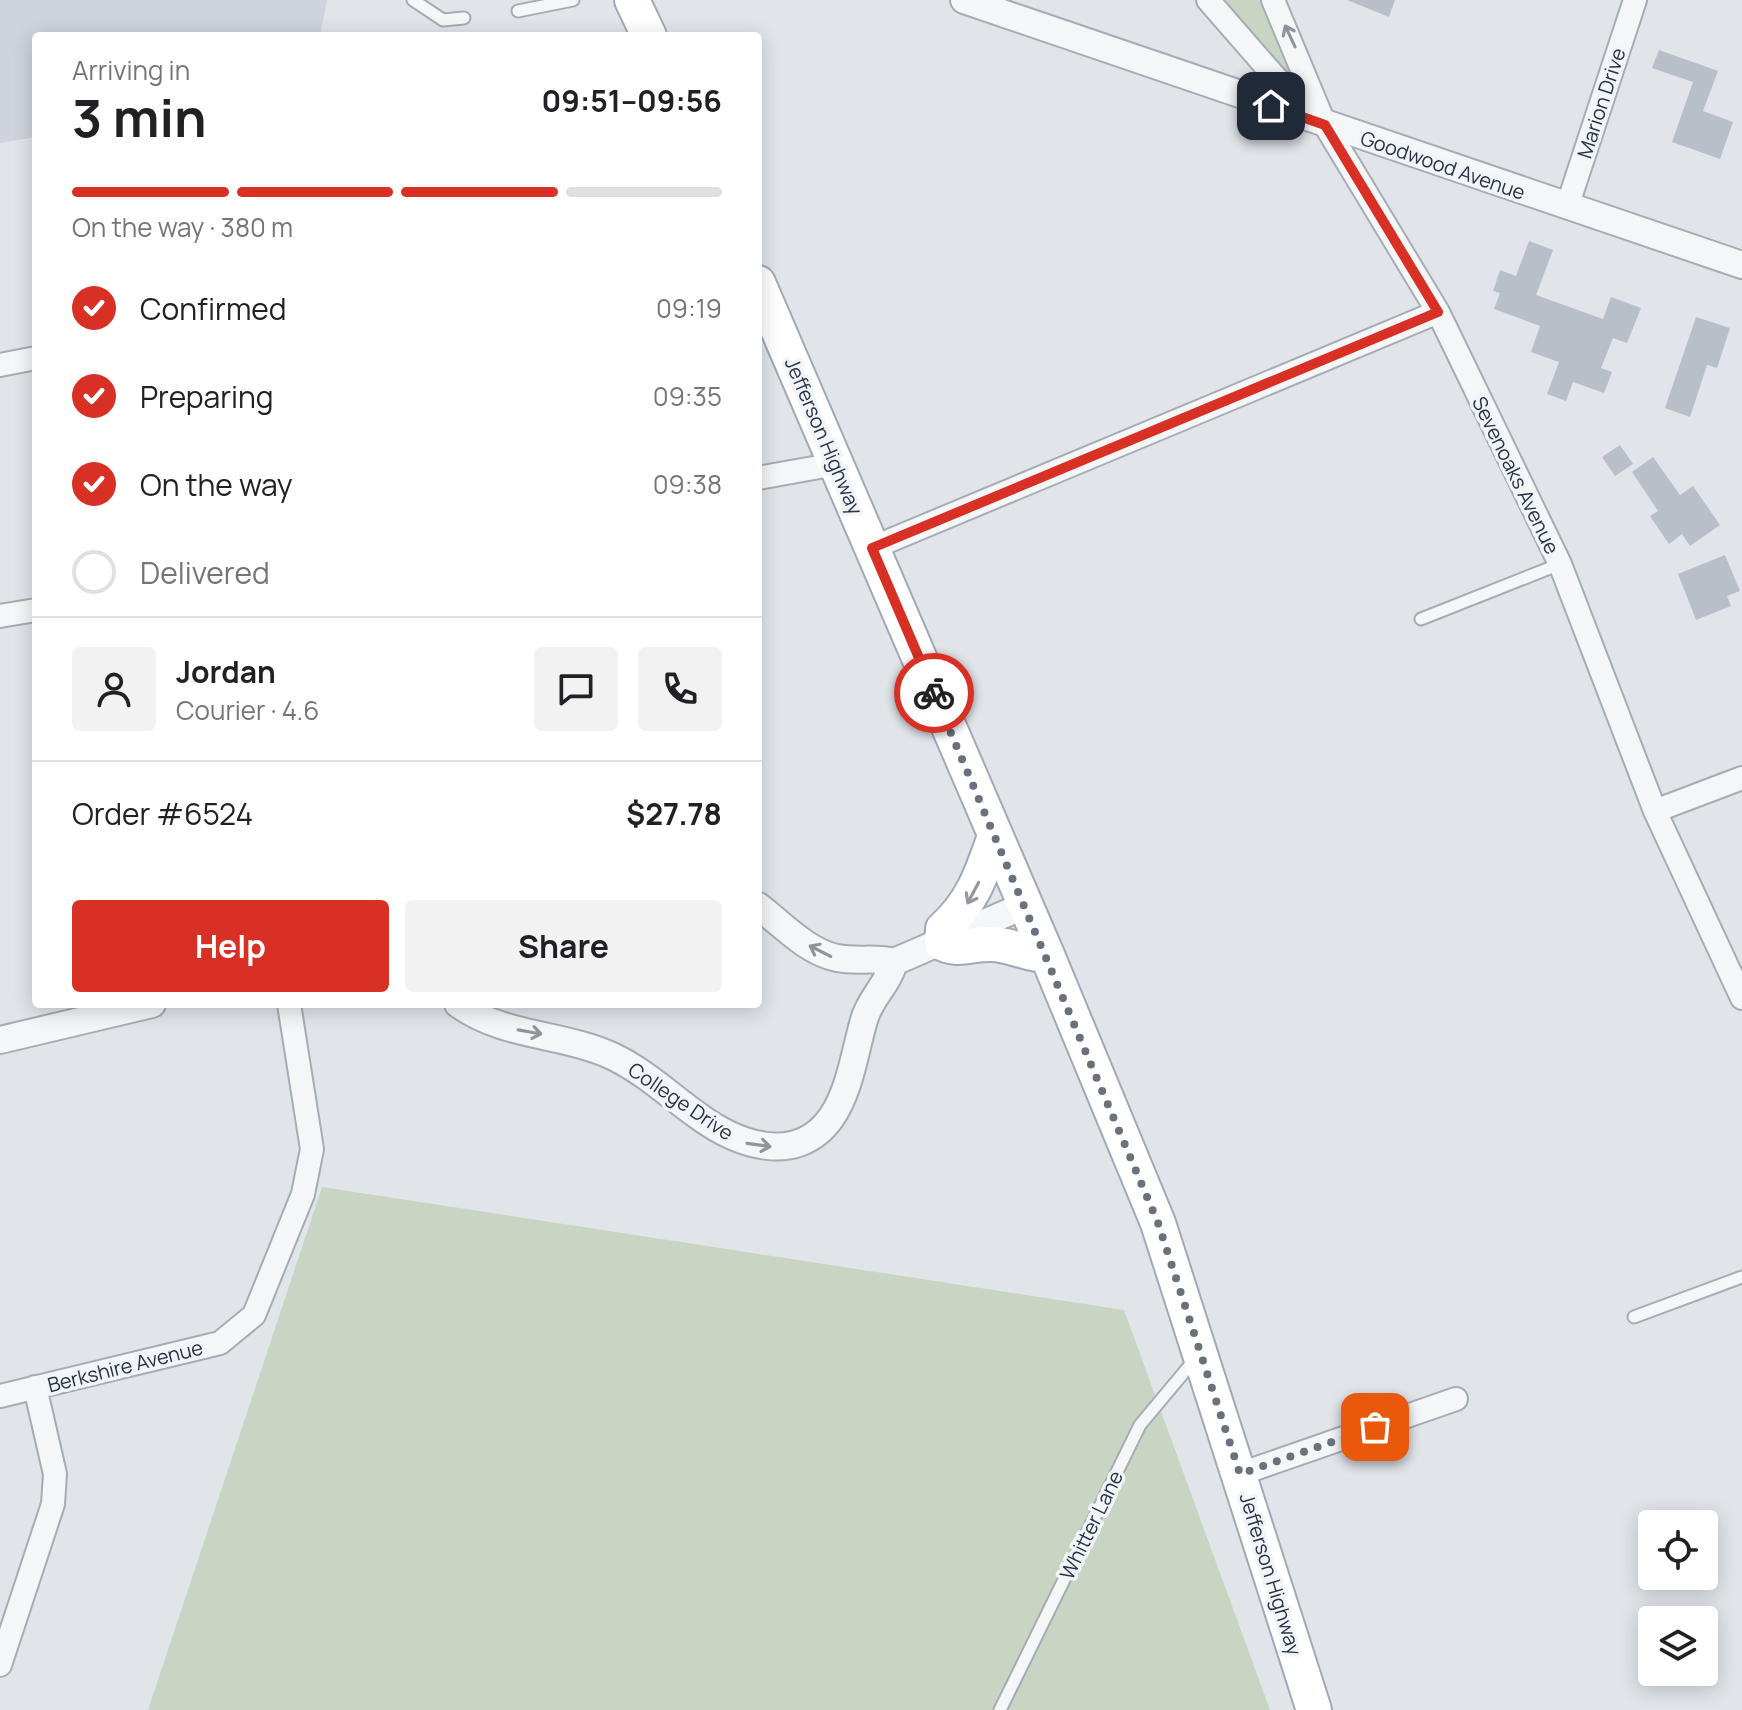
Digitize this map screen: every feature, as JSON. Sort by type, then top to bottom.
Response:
[{"type":"main road","points":[[634,1],[647,32]]},
{"type":"main road","name":"Jefferson Highway","points":[[762,292],[1026,905],[1158,1223],[1314,1710]]},
{"type":"main road","points":[[995,836],[977,888],[965,907],[943,929],[942,943],[955,949],[994,943],[1026,955],[1047,955]]},
{"type":"street","name":"Goodwood Avenue","points":[[964,0],[1742,265]]},
{"type":"street","name":"Sevenoaks Avenue","points":[[1208,0],[1276,78],[1325,125],[1438,312],[1560,564],[1655,811],[1742,998]]},
{"type":"street","points":[[1273,0],[1325,125]]},
{"type":"street","name":"Marion Drive","points":[[1567,207],[1635,0]]},
{"type":"street","points":[[872,548],[1438,312]]},
{"type":"street","points":[[0,365],[32,359]]},
{"type":"street","points":[[762,477],[836,464]]},
{"type":"street","points":[[0,616],[32,611]]},
{"type":"street","points":[[1655,811],[1742,778]]},
{"type":"street","points":[[762,909],[805,943],[832,957],[894,962],[1026,905]]},
{"type":"street","name":"College Drive","points":[[465,1008],[495,1024],[570,1041],[614,1057],[647,1077],[722,1133],[741,1142],[783,1147],[819,1131],[831,1117],[841,1098],[866,1014],[873,997],[891,976],[894,962]]},
{"type":"street","points":[[0,1040],[135,1008]]},
{"type":"street","name":"Berkshire Avenue","points":[[0,1396],[220,1343],[254,1315],[303,1194],[312,1149],[290,1008]]},
{"type":"street","points":[[0,1665],[53,1504],[55,1474],[35,1387]]},
{"type":"street","points":[[1240,1474],[1456,1399]]},
{"type":"lane","points":[[413,0],[443,20],[464,18]]},
{"type":"lane","points":[[518,11],[573,0]]},
{"type":"lane","points":[[1421,619],[1560,564]]},
{"type":"lane","points":[[1634,1317],[1742,1277]]},
{"type":"lane","name":"Whitter Lane","points":[[1000,1710],[1140,1425],[1201,1352]]},
{"type":"shaded area","points":[[0,0],[327,0],[321,32],[32,32],[32,138],[0,143]]},
{"type":"green space","points":[[1218,0],[1264,0],[1299,70],[1294,83]]},
{"type":"green space","points":[[322,1187],[1124,1310],[1270,1710],[148,1710]]},
{"type":"building","points":[[1347,0],[1395,0],[1389,17]]},
{"type":"building","points":[[1659,50],[1718,71],[1703,111],[1733,122],[1720,159],[1672,142],[1693,82],[1652,68]]},
{"type":"building","points":[[1529,241],[1553,250],[1536,295],[1603,319],[1611,297],[1641,308],[1627,343],[1613,338],[1601,368],[1612,372],[1604,393],[1573,382],[1566,401],[1547,394],[1559,362],[1531,352],[1540,326],[1494,309],[1500,293],[1493,291],[1500,270],[1516,276]]},
{"type":"building","points":[[1696,317],[1730,328],[1717,368],[1707,365],[1690,417],[1665,408]]},
{"type":"building","points":[[1620,445],[1633,464],[1615,476],[1602,457]]},
{"type":"building","points":[[1653,457],[1680,495],[1693,486],[1720,525],[1690,546],[1682,534],[1669,544],[1650,516],[1658,511],[1632,472]]},
{"type":"building","points":[[1725,555],[1740,591],[1727,596],[1731,606],[1696,620],[1678,574]]},
{"type":"way so far","points":[[934,693],[1158,1223],[1240,1474],[1375,1427]]},
{"type":"route","points":[[934,693],[872,548],[1438,312],[1325,125],[1271,106]]}]
